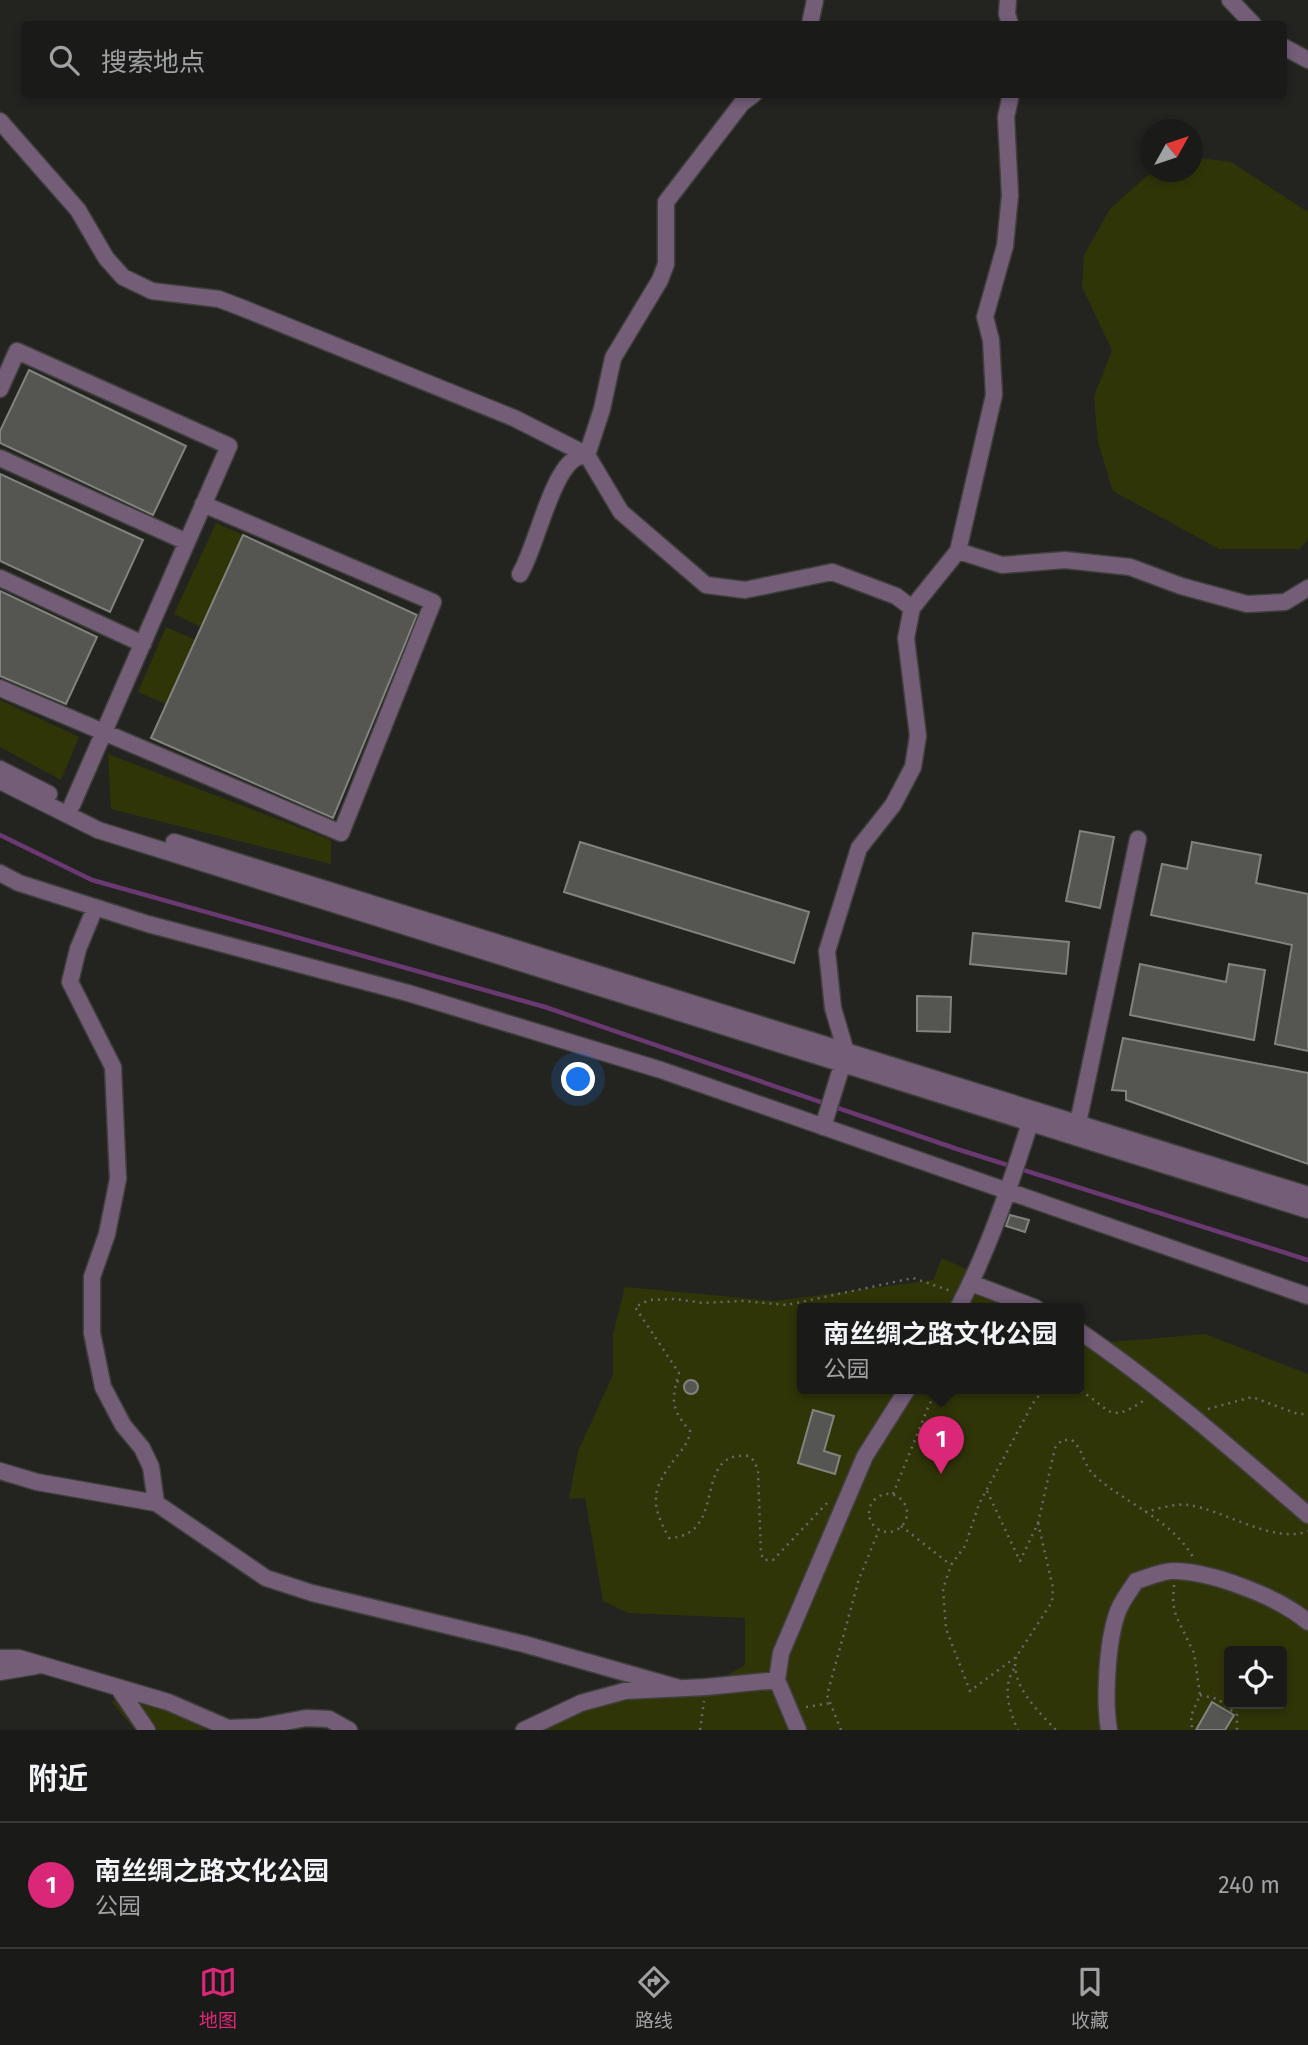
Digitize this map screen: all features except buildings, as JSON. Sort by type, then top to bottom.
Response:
[{"type":"street","points":[[811,21],[816,0]]},
{"type":"street","points":[[1008,0],[1009,21]]},
{"type":"street","points":[[1230,0],[1250,21]]},
{"type":"street","points":[[1287,49],[1308,60]]},
{"type":"street","points":[[587,455],[602,410],[613,358],[660,280],[666,264],[666,202],[749,98]]},
{"type":"street","points":[[823,1127],[845,1058],[833,1008],[827,951],[859,848],[893,804],[913,767],[918,736],[906,638],[912,608],[958,551],[994,394],[991,340],[985,317],[1005,246],[1010,195],[1006,117],[1010,98]]},
{"type":"street","points":[[0,121],[78,211],[106,258],[123,277],[152,291],[219,299],[514,418],[587,455],[621,512],[706,585],[746,590],[832,572],[896,596],[912,608]]},
{"type":"street","points":[[0,389],[17,351],[229,446],[72,805]]},
{"type":"street","points":[[520,574],[564,471],[575,458],[587,455]]},
{"type":"street","points":[[0,458],[187,542]]},
{"type":"street","points":[[0,688],[341,832],[433,602],[203,504]]},
{"type":"street","points":[[958,551],[1002,565],[1065,560],[1130,567],[1181,586],[1247,604],[1285,602],[1308,588]]},
{"type":"street","points":[[0,578],[142,644]]},
{"type":"street","points":[[0,769],[102,820],[845,1058],[1030,1123],[1308,1210]]},
{"type":"street","points":[[0,781],[98,830],[845,1058],[1078,1124],[1308,1195]]},
{"type":"street","points":[[1078,1124],[1138,839]]},
{"type":"street","points":[[0,873],[19,883],[148,924],[408,993],[661,1070],[1308,1296]]},
{"type":"street","points":[[95,908],[78,949],[70,982],[113,1067],[118,1179],[107,1234],[92,1277],[92,1333],[103,1387],[123,1425],[142,1448],[151,1467],[156,1503]]},
{"type":"street","points":[[1009,1303],[965,1295],[1008,1192],[1030,1123]]},
{"type":"street","points":[[1084,1334],[1126,1363],[1308,1515]]},
{"type":"street","points":[[798,1730],[777,1680],[781,1653],[865,1456],[904,1394]]},
{"type":"street","points":[[0,1471],[37,1482],[156,1503],[266,1578],[312,1593],[524,1644],[679,1688]]},
{"type":"street","points":[[1109,1730],[1107,1717],[1110,1646],[1117,1612],[1136,1581],[1171,1571],[1198,1575],[1256,1591],[1308,1622]]},
{"type":"street","points":[[0,1658],[19,1658],[169,1702],[228,1728],[258,1727],[306,1718],[329,1719],[349,1730]]},
{"type":"street","points":[[0,1672],[42,1665]]},
{"type":"street","points":[[524,1730],[581,1703],[625,1691],[777,1680]]},
{"type":"street","points":[[119,1689],[147,1730]]},
{"type":"path","points":[[830,1500],[773,1560],[764,1560],[761,1554],[758,1472],[755,1462],[749,1455],[725,1458],[715,1471],[705,1513],[698,1526],[681,1538],[670,1538],[656,1506],[655,1490],[661,1476],[689,1440],[690,1431],[676,1414],[673,1395],[679,1373],[635,1307],[649,1300],[675,1299],[703,1303],[743,1301],[787,1305],[912,1278],[965,1295]]},
{"type":"path","points":[[677,1381],[684,1385]]},
{"type":"path","points":[[1083,1394],[1114,1414],[1126,1413],[1158,1391]]},
{"type":"path","points":[[892,1494],[935,1394]]},
{"type":"path","points":[[1038,1523],[1053,1588],[1052,1602],[1016,1657],[970,1691],[946,1629],[943,1589],[951,1565],[965,1546],[979,1504],[1040,1394]]},
{"type":"path","points":[[1193,1418],[1206,1409],[1252,1397],[1298,1414],[1308,1414]]},
{"type":"path","points":[[987,1490],[1020,1561],[1038,1523],[1055,1448],[1068,1438],[1078,1444],[1092,1474],[1172,1531],[1190,1552],[1198,1575]]},
{"type":"path","points":[[892,1494],[905,1506],[906,1518],[901,1526],[888,1532],[879,1530],[869,1517],[870,1504],[880,1496],[892,1494]]},
{"type":"path","points":[[1145,1512],[1186,1504],[1269,1532],[1308,1531]]},
{"type":"path","points":[[901,1526],[951,1565]]},
{"type":"path","points":[[841,1730],[827,1695],[859,1579],[879,1530]]},
{"type":"path","points":[[1176,1571],[1173,1603],[1182,1631],[1194,1653],[1200,1695],[1192,1716],[1192,1728],[1195,1730]]},
{"type":"path","points":[[1016,1657],[1008,1678],[1007,1693],[1018,1730]]},
{"type":"path","points":[[1014,1668],[1021,1687],[1056,1730]]},
{"type":"path","points":[[700,1730],[706,1687]]},
{"type":"path","points":[[1200,1695],[1218,1699],[1237,1715],[1237,1730]]},
{"type":"green space","points":[[1203,158],[1231,162],[1308,212],[1308,539],[1300,549],[1219,549],[1113,491],[1098,442],[1094,397],[1112,350],[1082,287],[1084,255],[1110,209],[1140,182],[1203,182]]},
{"type":"green space","points":[[216,523],[243,535],[201,627],[174,614]]},
{"type":"green space","points":[[166,627],[196,640],[166,704],[138,692]]},
{"type":"green space","points":[[0,700],[79,737],[61,780],[0,747]]},
{"type":"green space","points":[[108,754],[331,840],[331,864],[111,809]]},
{"type":"green space","points":[[942,1258],[1038,1303],[797,1303],[797,1394],[1084,1394],[1084,1325],[1112,1342],[1205,1334],[1308,1374],[1308,1730],[541,1730],[567,1716],[614,1698],[690,1697],[745,1665],[745,1618],[628,1613],[603,1601],[585,1498],[569,1499],[578,1451],[613,1375],[613,1334],[625,1287],[774,1301],[933,1280]]},
{"type":"green space","points":[[111,1701],[169,1707],[206,1730],[135,1730]]},
{"type":"waterway","points":[[0,835],[92,880],[545,1007],[957,1149],[1308,1260]]},
{"type":"place","name":"南丝绸之路文化公园","points":[[941,1474]]}]
